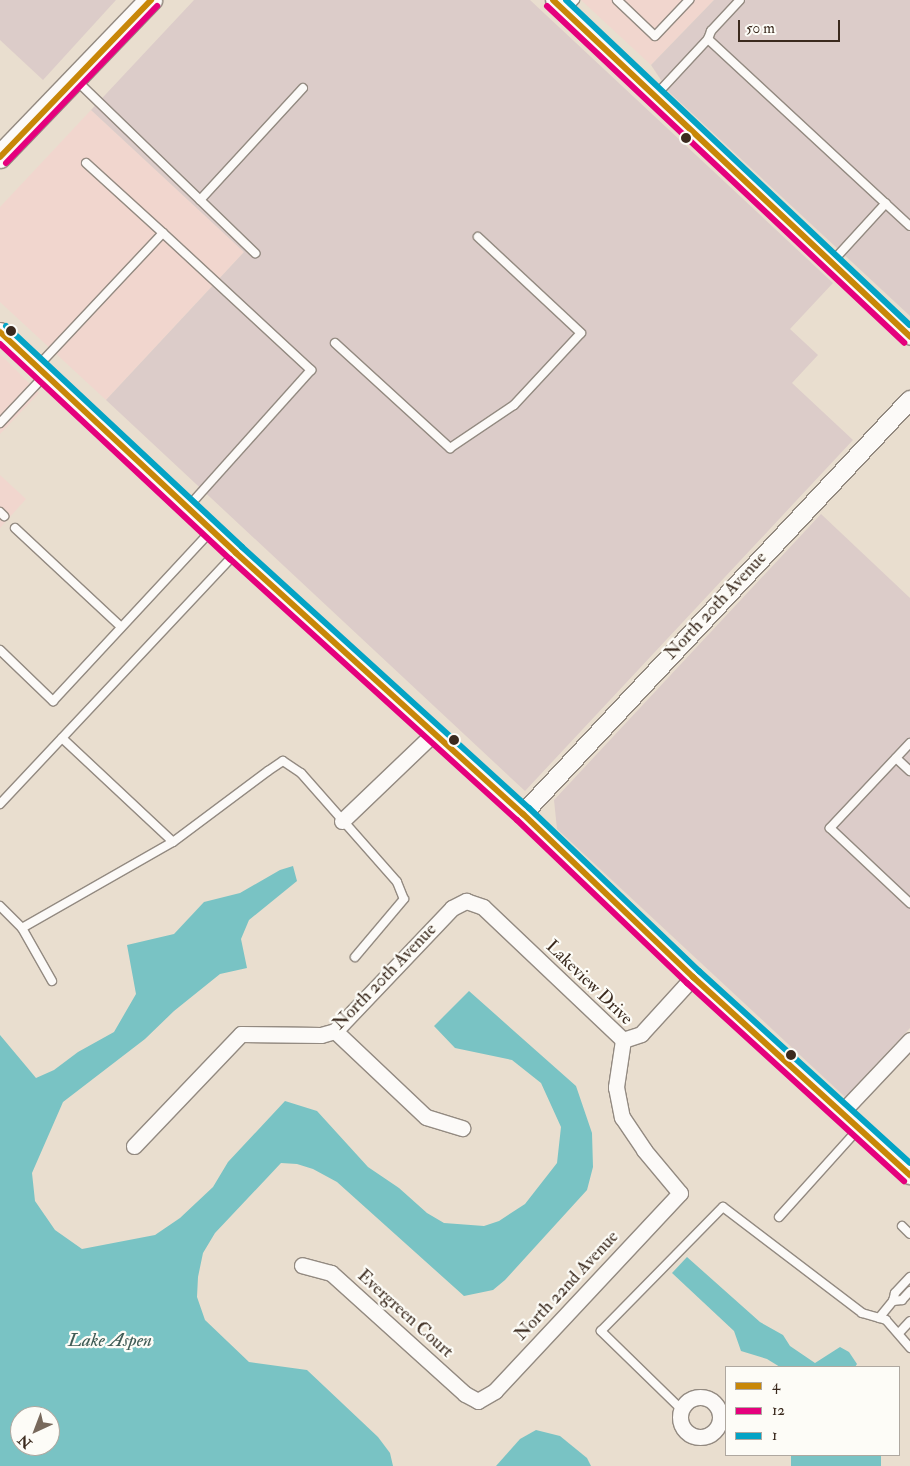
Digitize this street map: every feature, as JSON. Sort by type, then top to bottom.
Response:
[{"type":"main road","points":[[0,157],[152,0]]},
{"type":"street","points":[[553,0],[570,5],[655,96],[910,337]]},
{"type":"street","points":[[0,332],[236,553],[523,814],[693,977],[910,1175]]},
{"type":"street","name":"North 20th Avenue","points":[[523,814],[910,400]]},
{"type":"street","points":[[342,820],[433,734]]},
{"type":"street","name":"North 20th Avenue","points":[[134,1146],[241,1034],[320,1035],[336,1031],[452,908],[466,901]]},
{"type":"street","name":"Lakeview Drive","points":[[466,901],[483,907],[623,1040],[616,1087],[622,1117],[644,1150],[680,1192]]},
{"type":"street","points":[[623,1040],[641,1034],[693,977]]},
{"type":"street","points":[[336,1031],[426,1117],[462,1128]]},
{"type":"street","points":[[842,1112],[910,1040]]},
{"type":"street","name":"North 22nd Avenue","points":[[478,1401],[494,1392],[680,1192]]},
{"type":"street","name":"Evergreen Court","points":[[302,1265],[331,1273],[465,1394],[478,1401]]},
{"type":"lane","points":[[616,0],[655,36],[689,0]]},
{"type":"lane","points":[[655,96],[708,39],[711,31],[740,0]]},
{"type":"lane","points":[[708,39],[910,226]]},
{"type":"lane","points":[[75,80],[255,253]]},
{"type":"lane","points":[[200,200],[303,88]]},
{"type":"lane","points":[[86,163],[311,370],[188,508]]},
{"type":"lane","points":[[831,263],[886,203]]},
{"type":"lane","points":[[0,423],[41,371],[163,233]]},
{"type":"lane","points":[[335,343],[450,448],[514,404],[581,333],[478,237]]},
{"type":"lane","points":[[14,528],[121,627]]},
{"type":"lane","points":[[0,650],[53,700],[212,530]]},
{"type":"lane","points":[[0,804],[236,553]]},
{"type":"lane","points":[[62,738],[173,842]]},
{"type":"lane","points":[[910,743],[830,828],[910,903]]},
{"type":"lane","points":[[896,758],[910,771]]},
{"type":"lane","points":[[22,928],[173,842],[268,771],[283,762],[301,774],[397,882],[404,899],[354,957]]},
{"type":"lane","points":[[0,906],[22,928],[52,981]]},
{"type":"lane","points":[[779,1217],[859,1128]]},
{"type":"lane","points":[[681,1409],[601,1331],[723,1207],[862,1313],[886,1320],[910,1348]]},
{"type":"lane","points":[[902,1226],[910,1234]]},
{"type":"lane","points":[[879,1318],[893,1301],[895,1293],[910,1277]]},
{"type":"lane","points":[[893,1301],[902,1300],[910,1291],[904,1284]]},
{"type":"lane","points":[[899,1333],[910,1321]]},
{"type":"shaded area","points":[[0,0],[116,0],[43,80],[0,40]]},
{"type":"shaded area","points":[[194,0],[530,0],[833,283],[790,329],[818,355],[792,383],[853,440],[525,791],[106,400],[244,252],[91,110]]},
{"type":"shaded area","points":[[581,0],[714,0],[651,65]]},
{"type":"shaded area","points":[[714,0],[910,0],[910,316],[669,92],[651,65]]},
{"type":"shaded area","points":[[91,110],[244,252],[106,400],[0,302],[0,207]]},
{"type":"shaded area","points":[[0,354],[39,393],[0,434]]},
{"type":"shaded area","points":[[0,475],[26,499],[0,528]]},
{"type":"shaded area","points":[[821,514],[910,598],[910,1028],[845,1097],[557,829],[554,800]]},
{"type":"water","name":"Lake Aspen","points":[[293,866],[297,881],[249,920],[241,939],[247,968],[220,974],[174,1011],[145,1039],[63,1102],[32,1173],[35,1201],[55,1230],[82,1249],[155,1235],[180,1218],[213,1187],[228,1162],[285,1101],[317,1111],[368,1167],[399,1188],[427,1213],[444,1223],[484,1226],[499,1221],[525,1204],[557,1163],[561,1127],[541,1083],[512,1060],[455,1048],[434,1026],[469,991],[576,1086],[592,1133],[593,1167],[587,1190],[505,1280],[493,1290],[464,1296],[337,1182],[313,1169],[297,1164],[281,1163],[215,1233],[203,1253],[198,1277],[197,1297],[205,1320],[249,1362],[307,1370],[378,1437],[390,1453],[393,1466],[0,1466],[0,1035],[36,1078],[54,1070],[78,1052],[114,1032],[136,994],[127,945],[174,934],[204,902],[240,893],[280,870]]},
{"type":"water","points":[[687,1257],[760,1322],[783,1335],[790,1346],[815,1363],[840,1347],[849,1352],[857,1364],[856,1366],[778,1366],[767,1359],[741,1351],[734,1331],[672,1273]]},
{"type":"water","points":[[536,1430],[560,1436],[587,1458],[591,1466],[496,1466],[520,1439]]},
{"type":"water","points":[[791,1456],[881,1456],[881,1466],[791,1466]]},
{"type":"transit line","name":"4","points":[[0,157],[151,0]]},
{"type":"transit line","name":"4","points":[[553,0],[910,337]]},
{"type":"transit line","name":"1","points":[[566,0],[910,325]]},
{"type":"transit line","name":"12","points":[[6,163],[157,6]]},
{"type":"transit line","name":"12","points":[[547,6],[904,343]]},
{"type":"transit line","name":"1","points":[[6,326],[242,547],[529,808],[699,971],[910,1163]]},
{"type":"transit line","name":"4","points":[[0,332],[236,553],[523,814],[693,977],[910,1175]]},
{"type":"transit line","name":"12","points":[[0,344],[230,559],[517,820],[687,983],[904,1181]]}]
